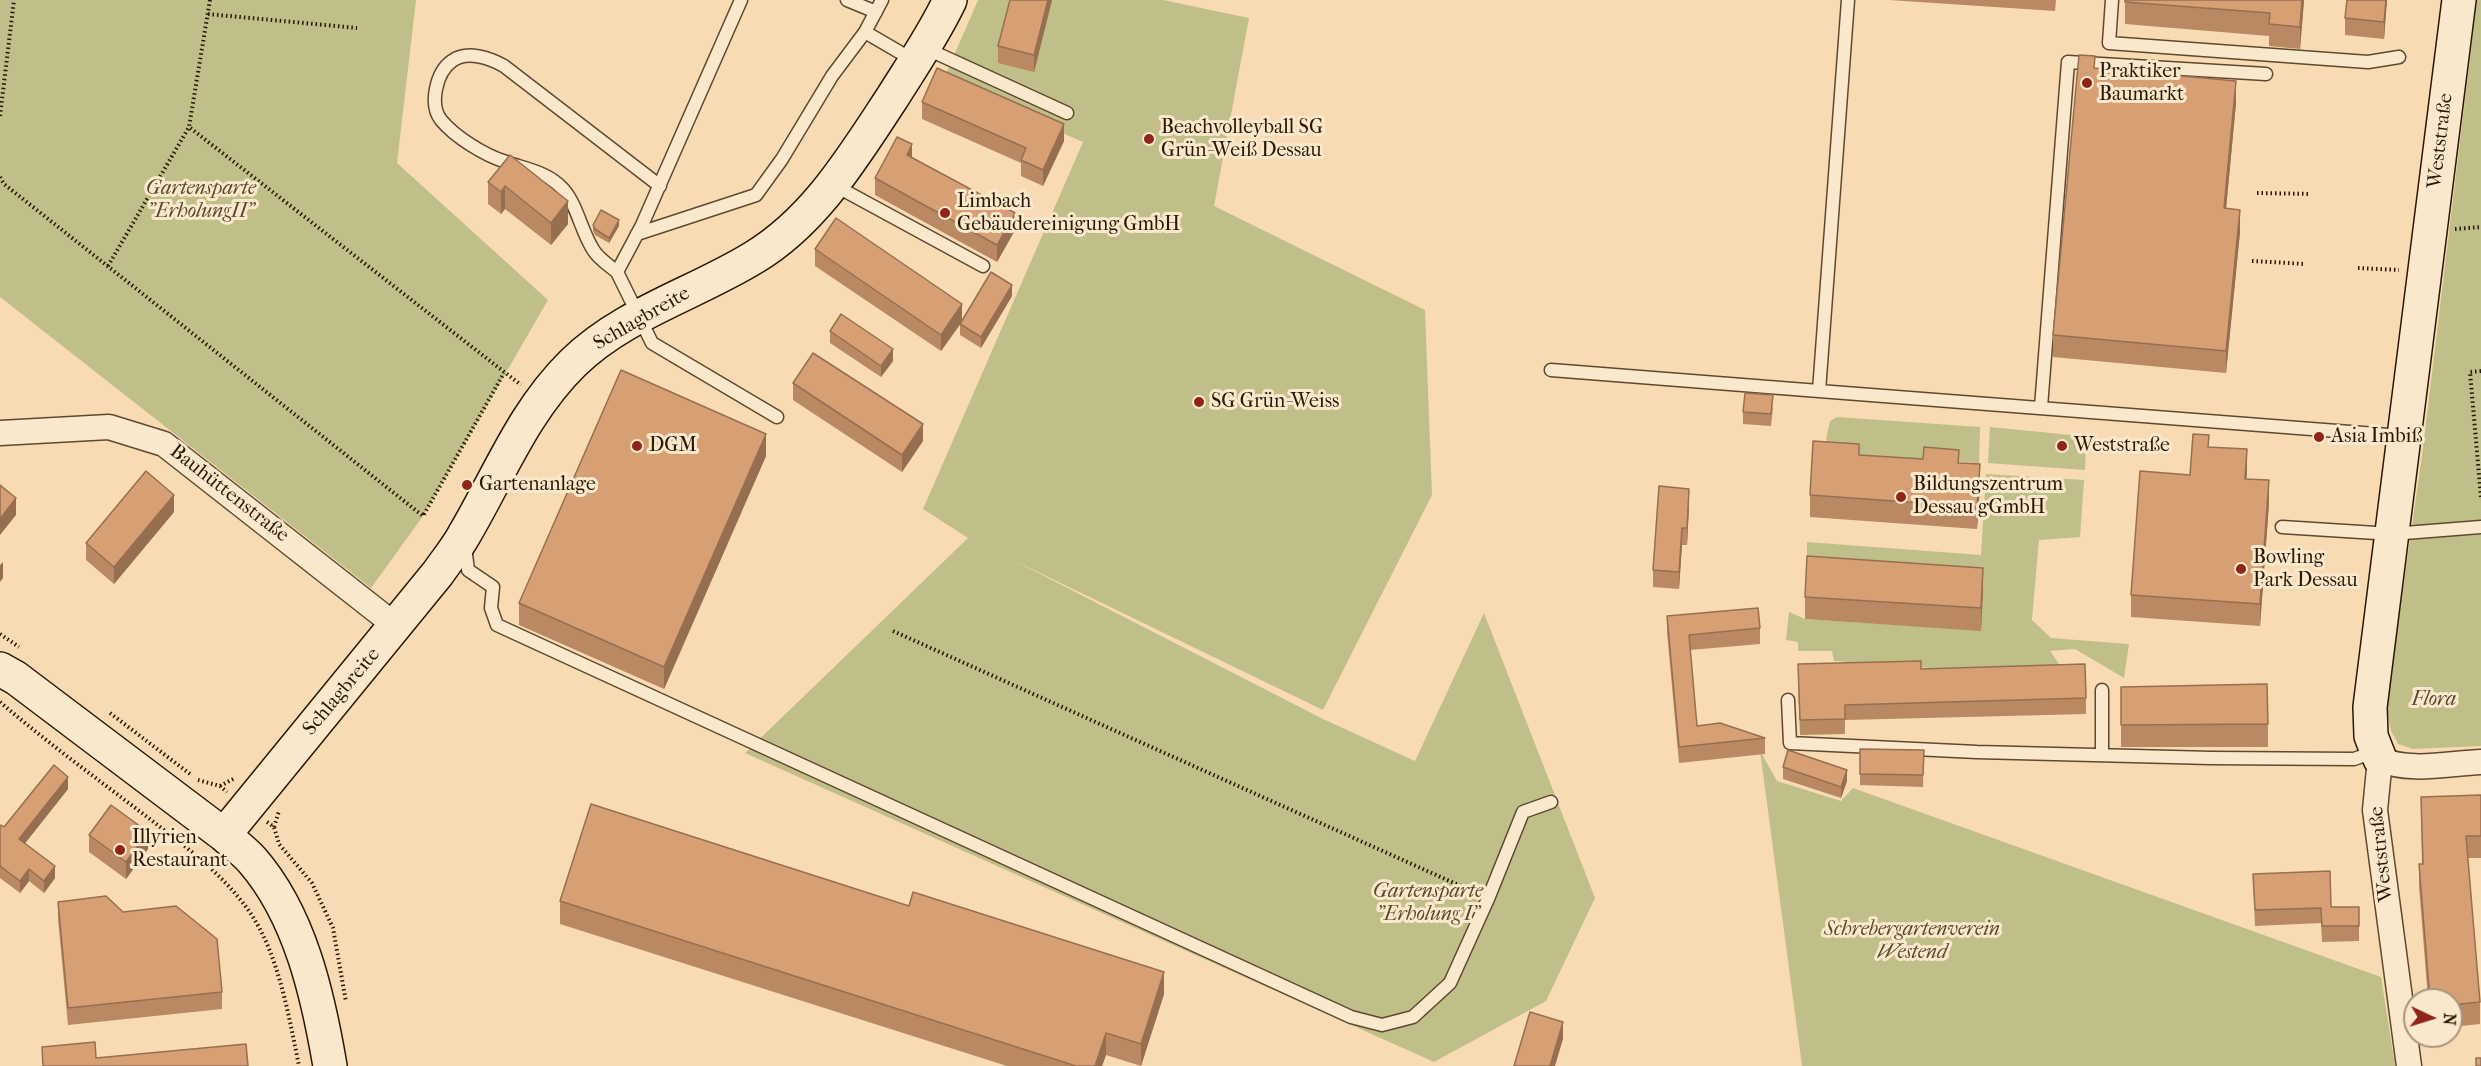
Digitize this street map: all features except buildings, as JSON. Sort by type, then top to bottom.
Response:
[{"type":"street","name":"Schlagbreite","points":[[224,835],[396,626],[463,537],[514,441],[541,399],[585,352],[639,317],[761,253],[796,226],[833,185],[919,54],[950,0]]},
{"type":"street","name":"Weststraße","points":[[2409,1066],[2375,810],[2378,755],[2371,736],[2370,707],[2459,0]]},
{"type":"street","name":"Bauhüttenstraße","points":[[0,433],[109,427],[164,444],[396,626]]},
{"type":"street","points":[[0,669],[16,678],[224,835],[253,862],[271,885],[287,915],[316,998],[330,1066]]},
{"type":"street","points":[[2378,755],[2392,765],[2481,762]]},
{"type":"lane","points":[[617,272],[660,186],[741,0]]},
{"type":"lane","points":[[847,0],[876,12]]},
{"type":"lane","points":[[637,234],[756,195],[782,159],[832,76],[865,32],[882,0]]},
{"type":"lane","points":[[1819,391],[1848,0]]},
{"type":"lane","points":[[2112,0],[2109,43],[2368,62],[2399,57]]},
{"type":"lane","points":[[865,32],[1066,113]]},
{"type":"lane","points":[[660,186],[491,58],[459,58],[451,61],[444,70],[436,91],[435,107],[441,119],[483,151],[505,162],[532,168],[563,189],[594,252],[617,272],[652,343],[777,417]]},
{"type":"lane","points":[[2041,407],[2068,62],[2266,74]]},
{"type":"lane","points":[[833,185],[983,266]]},
{"type":"lane","points":[[1551,370],[2403,436]]},
{"type":"lane","points":[[2282,527],[2391,534],[2481,527]]},
{"type":"lane","points":[[463,537],[468,570],[493,587],[491,608],[497,625],[1351,1017],[1382,1025],[1413,1017],[1450,983],[1488,899],[1522,812],[1551,802]]},
{"type":"lane","points":[[2102,690],[2102,754]]},
{"type":"lane","points":[[1788,700],[1790,743],[2102,754],[2354,759],[2378,755]]},
{"type":"path","points":[[0,116],[14,0]]},
{"type":"path","points":[[108,266],[189,127],[210,0]]},
{"type":"path","points":[[208,14],[357,28]]},
{"type":"path","points":[[0,177],[4,184],[423,516],[504,373],[189,127]]},
{"type":"path","points":[[2257,193],[2311,194]]},
{"type":"path","points":[[2252,261],[2305,264]]},
{"type":"path","points":[[2358,268],[2424,272]]},
{"type":"path","points":[[2481,371],[2470,372],[2481,498]]},
{"type":"path","points":[[893,631],[1488,899]]},
{"type":"path","points":[[0,702],[204,861],[234,893],[252,916],[277,975],[288,1008],[299,1066]]},
{"type":"green space","name":"Gartensparte \"ErholungII\"","points":[[0,0],[416,0],[397,163],[548,300],[423,516],[371,588],[0,297]]},
{"type":"green space","name":"Gartensparte \"Erholung I\"","points":[[978,0],[1163,0],[1249,18],[1214,206],[1425,310],[1432,495],[1323,710],[1011,559],[1323,719],[1415,761],[1484,613],[1595,898],[1546,1001],[1434,1062],[745,753],[968,538],[923,509],[1083,142],[943,81]]},
{"type":"green space","name":"Flora","points":[[2477,0],[2481,0],[2481,746],[2413,749],[2398,744],[2391,731],[2386,706],[2422,456]]},
{"type":"green space","points":[[1837,417],[1980,427],[1979,463],[1844,456],[1832,450],[1826,439],[1830,421]]},
{"type":"green space","points":[[1990,427],[2081,436],[2086,448],[2085,470],[1988,463]]},
{"type":"green space","points":[[1986,474],[2084,480],[2080,537],[2039,540],[2032,620],[2051,638],[2129,644],[2124,678],[2075,649],[2050,651],[2069,678],[1834,661],[1832,651],[1798,651],[1798,642],[1786,640],[1789,612],[1805,619],[1980,630],[1807,578],[1807,542],[1981,555]]},
{"type":"green space","name":"Schrebergartenverein Westend","points":[[1760,751],[1777,781],[1841,801],[1853,788],[2381,977],[2395,1066],[1802,1066]]},
{"type":"place","name":"Praktiker Baumarkt","points":[[2087,83]]},
{"type":"place","name":"Beachvolleyball SG Grün-Weiß Dessau","points":[[1149,139]]},
{"type":"place","name":"Limbach Gebäudereinigung GmbH","points":[[945,213]]},
{"type":"place","name":"SG Grün-Weiss","points":[[1199,402]]},
{"type":"place","name":"Asia Imbiß","points":[[2319,437]]},
{"type":"place","name":"DGM","points":[[637,446]]},
{"type":"place","name":"Weststraße","points":[[2062,446]]},
{"type":"place","name":"Gartenanlage","points":[[467,485]]},
{"type":"place","name":"Bildungszentrum Dessau gGmbH","points":[[1901,497]]},
{"type":"place","name":"Bowling Park Dessau","points":[[2241,569]]},
{"type":"place","name":"Illyrien Restaurant","points":[[120,850]]}]
